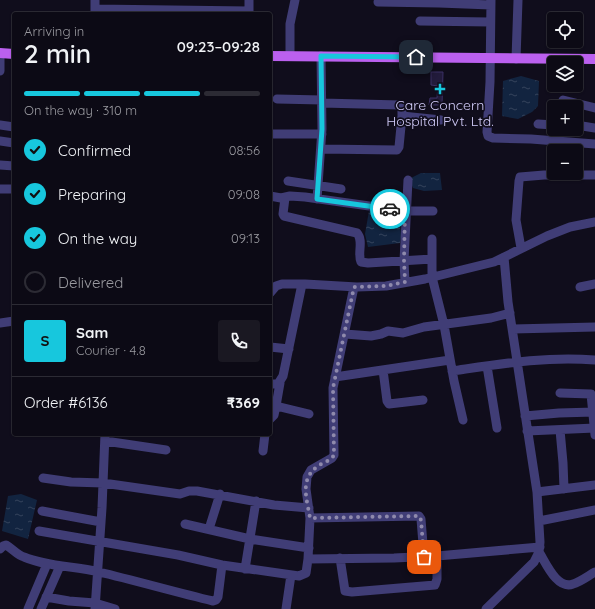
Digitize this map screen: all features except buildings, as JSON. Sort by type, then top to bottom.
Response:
[{"type":"main road","points":[[0,53],[12,54]]},
{"type":"main road","points":[[272,56],[595,59]]},
{"type":"street","points":[[95,8],[249,12],[249,0]]},
{"type":"street","points":[[290,56],[290,24],[295,0]]},
{"type":"street","points":[[516,59],[518,0]]},
{"type":"street","points":[[378,2],[491,3],[490,82],[486,132],[488,136],[493,138],[531,139],[595,144]]},
{"type":"street","points":[[420,21],[490,22]]},
{"type":"street","points":[[0,53],[0,71]]},
{"type":"street","points":[[317,199],[322,134],[321,56]]},
{"type":"street","points":[[277,99],[400,106],[402,109],[399,147],[397,150],[321,149]]},
{"type":"street","points":[[583,105],[595,108]]},
{"type":"street","points":[[402,116],[441,120]]},
{"type":"street","points":[[538,124],[547,125]]},
{"type":"street","points":[[0,125],[12,127]]},
{"type":"street","points":[[583,126],[595,128]]},
{"type":"street","points":[[272,134],[322,134]]},
{"type":"street","points":[[0,141],[12,143]]},
{"type":"street","points":[[0,165],[12,166]]},
{"type":"street","points":[[521,248],[515,214],[520,177],[595,174]]},
{"type":"street","points":[[405,282],[405,211],[408,180]]},
{"type":"street","points":[[288,181],[341,189]]},
{"type":"street","points":[[0,189],[12,189]]},
{"type":"street","points":[[272,196],[285,198],[290,196],[405,211],[433,211]]},
{"type":"street","points":[[285,198],[284,216],[358,232],[360,238],[359,257],[361,262],[404,261],[432,258]]},
{"type":"street","points":[[274,284],[354,287],[386,286],[494,262],[564,229],[595,222]]},
{"type":"street","points":[[432,239],[432,277],[444,325],[452,372],[463,420]]},
{"type":"street","points":[[486,609],[534,562],[539,549],[537,492],[510,313],[504,257]]},
{"type":"street","points":[[272,417],[274,415],[280,382],[283,376],[302,284]]},
{"type":"street","points":[[580,287],[595,284]]},
{"type":"street","points":[[39,532],[178,555],[222,566],[291,575],[302,575],[306,573],[310,518],[306,489],[307,477],[312,470],[332,458],[334,455],[333,393],[354,287]]},
{"type":"street","points":[[345,334],[371,336],[388,331],[403,333],[424,327],[491,318],[510,313]]},
{"type":"street","points":[[0,323],[12,321]]},
{"type":"street","points":[[513,329],[595,327]]},
{"type":"street","points":[[272,347],[289,349]]},
{"type":"street","points":[[452,372],[518,361],[557,358],[595,360]]},
{"type":"street","points":[[335,377],[450,360]]},
{"type":"street","points":[[486,366],[497,428]]},
{"type":"street","points":[[382,370],[387,401],[389,404],[423,400]]},
{"type":"street","points":[[272,384],[280,382]]},
{"type":"street","points":[[560,393],[591,394],[594,412],[595,435]]},
{"type":"street","points":[[276,406],[309,414]]},
{"type":"street","points":[[526,416],[594,412]]},
{"type":"street","points":[[527,431],[595,428]]},
{"type":"street","points":[[560,430],[564,463],[564,489]]},
{"type":"street","points":[[263,451],[265,436]]},
{"type":"street","points":[[95,606],[100,542],[105,437],[166,450]]},
{"type":"street","points":[[43,478],[71,482],[103,483],[180,494],[192,490],[288,507],[309,508]]},
{"type":"street","points":[[537,492],[595,485]]},
{"type":"street","points":[[209,529],[220,494]]},
{"type":"street","points":[[245,569],[256,501]]},
{"type":"street","points":[[539,521],[595,510]]},
{"type":"street","points":[[42,511],[101,522]]},
{"type":"street","points":[[310,518],[419,516],[421,520],[424,557]]},
{"type":"street","points":[[185,524],[250,539],[309,548]]},
{"type":"street","points":[[0,549],[2,546],[6,545],[22,557],[47,564],[78,567],[213,601],[218,597],[222,566]]},
{"type":"street","points":[[308,559],[424,557],[539,549]]},
{"type":"street","points":[[539,549],[557,580],[563,585],[572,585],[595,572]]},
{"type":"street","points":[[340,558],[344,591],[352,592],[435,585],[437,579],[437,556]]},
{"type":"street","points":[[28,609],[47,564]]},
{"type":"street","points":[[41,609],[60,566]]},
{"type":"street","points":[[286,609],[291,575]]},
{"type":"street","points":[[46,597],[115,609]]},
{"type":"water","points":[[521,76],[539,81],[538,106],[532,112],[518,119],[502,116],[503,81]]},
{"type":"water","points":[[421,173],[440,173],[442,190],[424,191],[413,188],[409,179]]},
{"type":"water","points":[[369,211],[400,214],[400,243],[368,247],[365,234]]},
{"type":"water","points":[[21,494],[37,500],[28,539],[2,531],[8,496]]},
{"type":"way so far","points":[[390,209],[405,211],[405,282],[386,286],[354,287],[333,388],[334,455],[332,458],[322,463],[309,473],[306,481],[307,496],[310,518],[419,516],[421,520],[424,557]]},
{"type":"place","name":"Care Concern Hospital Pvt. Ltd.","points":[[440,89]]},
{"type":"route","points":[[390,209],[317,199],[322,129],[321,56],[416,57]]}]
